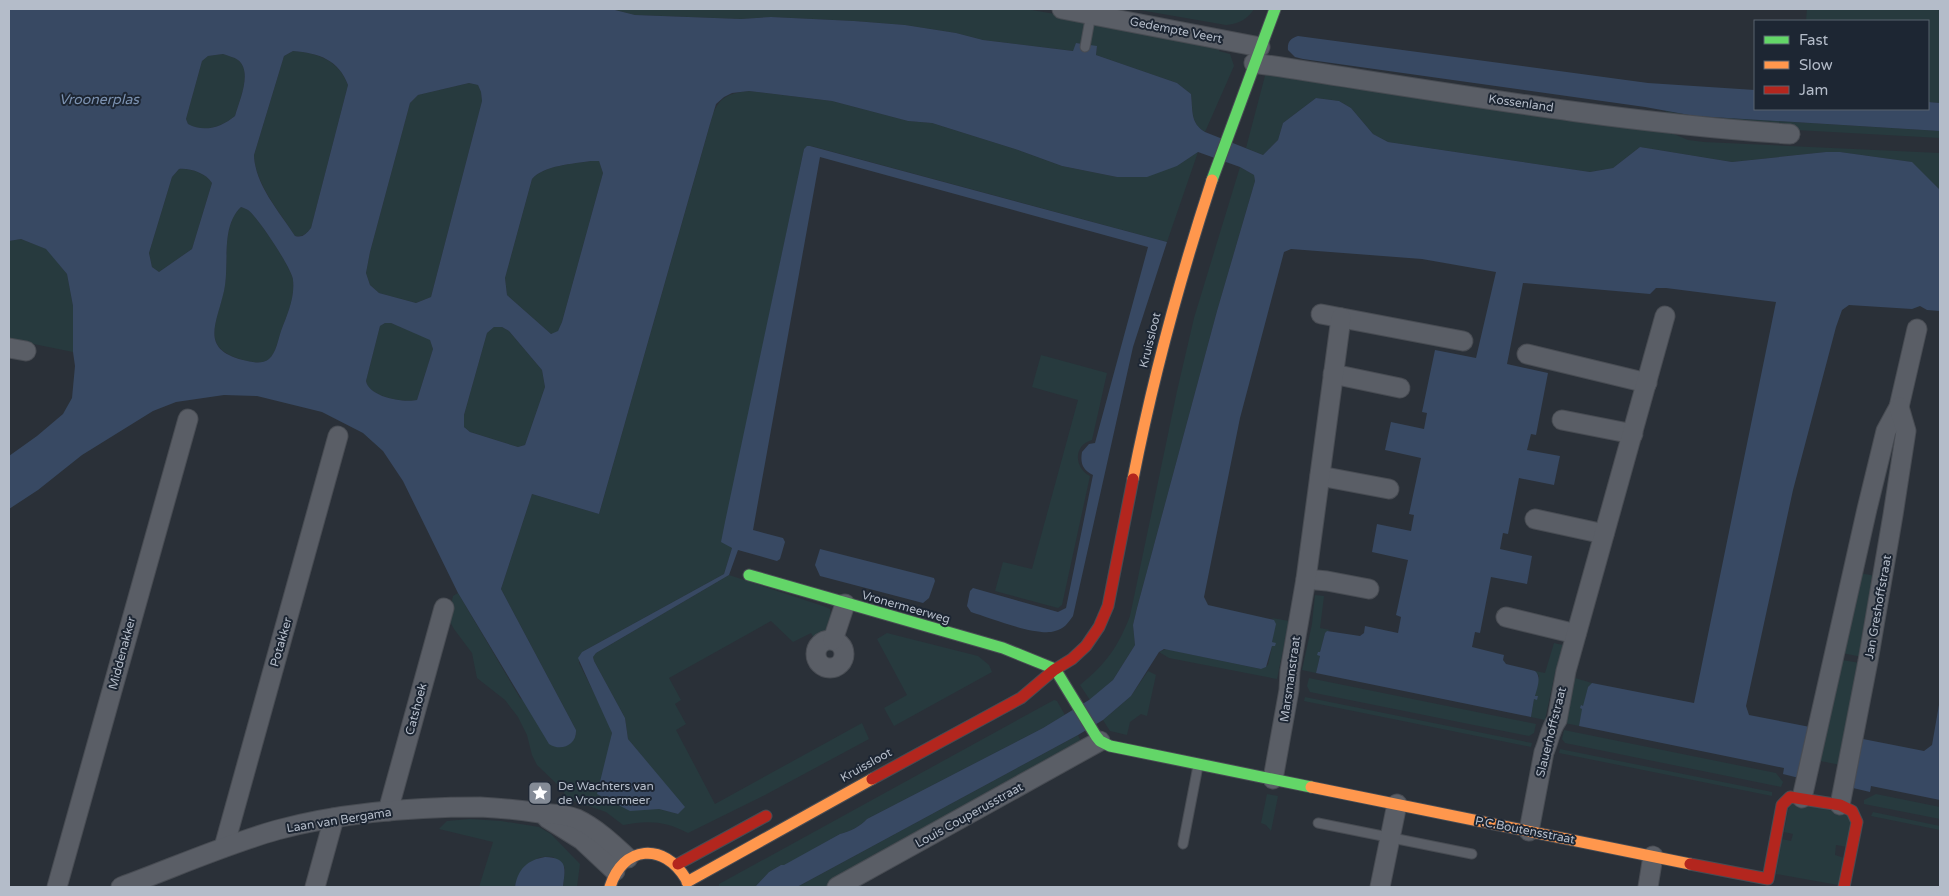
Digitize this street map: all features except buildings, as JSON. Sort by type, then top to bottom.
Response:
[{"type":"street","name":"Gedempte Veert","points":[[1062,9],[1091,14],[1257,55]]},
{"type":"street","name":"Kruissloot","points":[[687,884],[788,824],[1036,689],[1056,669],[1075,656],[1095,637],[1106,614],[1161,352],[1188,255],[1216,170],[1275,9]]},
{"type":"street","name":"Kossenland","points":[[1257,55],[1499,101],[1705,129],[1790,134]]},
{"type":"street","points":[[1321,314],[1463,341]]},
{"type":"street","name":"Slauerhoffstraat","points":[[1529,831],[1544,752],[1553,724],[1557,720],[1566,671],[1665,316]]},
{"type":"street","name":"Marsmanstraat","points":[[1274,778],[1290,690],[1290,671],[1306,580],[1341,318]]},
{"type":"street","name":"Jan Greshoffstraat","points":[[1802,798],[1886,431],[1899,407],[1917,329]]},
{"type":"street","points":[[1528,354],[1647,383]]},
{"type":"street","points":[[1334,374],[1400,388]]},
{"type":"street","name":"Jan Greshoffstraat","points":[[1840,805],[1868,662],[1895,506],[1906,431],[1899,407]]},
{"type":"street","name":"Middenakker","points":[[57,887],[188,419]]},
{"type":"street","points":[[1562,420],[1632,434]]},
{"type":"street","name":"Potakker","points":[[224,847],[338,436]]},
{"type":"street","points":[[1320,476],[1389,489]]},
{"type":"street","points":[[1535,519],[1604,534]]},
{"type":"street","name":"Vronermeerweg","points":[[748,575],[1002,648],[1056,669]]},
{"type":"street","points":[[1306,580],[1327,581],[1369,589]]},
{"type":"street","points":[[833,640],[845,604]]},
{"type":"street","name":"Catshoek","points":[[388,811],[444,608]]},
{"type":"street","points":[[1506,617],[1576,634]]},
{"type":"street","name":"Kruissloot","points":[[1027,676],[1056,669]]},
{"type":"street","points":[[1056,669],[1096,735]]},
{"type":"street","name":"P.C.Boutensstraat","points":[[1096,735],[1110,746],[1768,878],[1782,805],[1790,797],[1802,798]]},
{"type":"street","name":"Louis Couperusstraat","points":[[837,887],[1096,735]]},
{"type":"street","points":[[1802,798],[1840,805],[1852,811],[1857,822],[1844,887]]},
{"type":"street","points":[[1380,887],[1397,804]]},
{"type":"street","name":"Laan van Bergama","points":[[121,887],[160,880],[224,847],[279,829],[334,818],[388,811],[476,807],[505,808],[564,815],[583,822],[604,837],[617,872]]},
{"type":"street","points":[[678,864],[778,809]]},
{"type":"street","points":[[315,887],[334,818]]},
{"type":"street","points":[[617,872],[641,854],[659,854],[678,864],[687,884]]},
{"type":"street","points":[[1648,887],[1653,856]]},
{"type":"lane","points":[[1085,48],[1091,14]]},
{"type":"lane","points":[[1183,844],[1199,764]]},
{"type":"lane","points":[[1318,823],[1472,854]]},
{"type":"green space","points":[[611,9],[1026,9],[1219,47],[1219,51],[1230,54],[1234,66],[1205,132],[1195,121],[1192,111],[1191,94],[1177,83],[1096,55],[1097,47],[1077,43],[1074,51],[983,40],[956,33],[905,25],[854,21],[771,17],[741,19],[635,15]]},
{"type":"green space","points":[[1134,9],[1254,9],[1249,16],[1242,20],[1226,25]]},
{"type":"green space","points":[[1807,9],[1940,9],[1940,103],[1929,102],[1929,20],[1806,20]]},
{"type":"green space","points":[[293,51],[319,56],[327,60],[339,70],[348,85],[311,228],[304,235],[300,236],[295,236],[263,187],[255,166],[254,155],[284,56]]},
{"type":"green space","points":[[223,54],[238,60],[244,72],[244,87],[235,116],[212,128],[194,127],[188,124],[186,119],[202,61],[208,56]]},
{"type":"green space","points":[[1266,72],[1662,129],[1688,140],[1704,142],[1940,153],[1940,190],[1911,162],[1840,152],[1732,162],[1640,147],[1613,168],[1590,172],[1388,142],[1373,134],[1351,108],[1339,101],[1316,98],[1283,123],[1278,140],[1263,155],[1246,148]]},
{"type":"green space","points":[[469,83],[478,85],[482,101],[431,297],[416,303],[379,293],[370,285],[366,273],[410,103],[418,95]]},
{"type":"green space","points":[[749,91],[832,101],[908,121],[932,123],[1062,166],[1117,177],[1177,166],[1198,152],[1167,242],[811,146],[804,149],[722,541],[732,548],[724,574],[582,652],[579,663],[609,723],[612,733],[610,744],[649,809],[659,809],[678,814],[684,807],[628,739],[625,718],[593,657],[596,653],[729,575],[830,609],[831,619],[826,631],[815,640],[811,633],[793,642],[771,621],[669,678],[681,700],[675,704],[686,724],[676,730],[715,804],[862,723],[869,739],[765,795],[688,833],[672,826],[657,823],[641,822],[623,825],[606,812],[568,799],[561,788],[537,765],[532,755],[527,735],[518,717],[505,700],[477,678],[472,653],[448,618],[453,596],[458,593],[520,698],[576,736],[576,730],[501,589],[532,494],[599,514],[713,114],[719,103],[727,96]]},
{"type":"green space","points":[[1665,111],[1695,116],[1940,131],[1940,138],[1707,125],[1678,121]]},
{"type":"green space","points":[[599,161],[603,173],[562,322],[558,332],[551,334],[507,295],[505,278],[532,179],[537,174],[551,168]]},
{"type":"green space","points":[[1240,167],[1254,175],[1255,181],[1217,311],[1137,608],[1133,625],[1135,645],[1113,680],[1090,700],[1080,685],[1097,670],[1116,646],[1130,616],[1194,318]]},
{"type":"green space","points":[[179,169],[197,172],[206,176],[212,183],[192,249],[159,272],[152,267],[149,253],[172,177]]},
{"type":"green space","points":[[241,207],[253,214],[266,232],[281,255],[293,280],[292,300],[275,350],[269,359],[260,362],[243,360],[229,355],[220,349],[214,333],[226,280],[230,225],[234,215]]},
{"type":"green space","points":[[21,239],[47,249],[67,274],[73,306],[73,352],[9,339],[9,241]]},
{"type":"green space","points":[[385,323],[391,323],[430,339],[433,349],[417,400],[404,401],[387,398],[368,387],[366,381],[380,326]]},
{"type":"green space","points":[[494,327],[502,327],[509,331],[542,370],[545,387],[525,445],[518,447],[470,432],[464,427],[464,415],[487,333]]},
{"type":"green space","points":[[1041,355],[1107,373],[1092,440],[1081,447],[1079,451],[1078,457],[1081,468],[1090,476],[1062,605],[1058,608],[995,591],[1003,562],[1032,569],[1078,400],[1032,387]]},
{"type":"green space","points":[[1859,573],[1876,576],[1862,657],[1842,653]]},
{"type":"green space","points":[[1315,595],[1324,596],[1320,628],[1330,630],[1325,633],[1320,652],[1318,652],[1320,656],[1316,673],[1302,670],[1312,624]]},
{"type":"green space","points":[[1272,618],[1289,621],[1277,679],[1169,658],[1159,652],[1166,649],[1261,669],[1268,665],[1272,646],[1275,643],[1272,643],[1274,620]]},
{"type":"green space","points":[[887,633],[978,656],[989,665],[992,672],[894,726],[884,708],[907,695],[877,639]]},
{"type":"green space","points":[[1554,643],[1563,645],[1545,720],[1531,717],[1534,699],[1538,696],[1535,696],[1539,676],[1535,671],[1545,673]]},
{"type":"green space","points":[[1842,660],[1860,663],[1841,765],[1820,761]]},
{"type":"green space","points":[[1148,671],[1156,675],[1147,716],[1141,714],[1130,722],[1127,735],[1110,731],[1103,720],[1131,696]]},
{"type":"green space","points":[[1309,678],[1536,724],[1534,733],[1529,736],[1310,692],[1307,686]]},
{"type":"green space","points":[[1575,678],[1592,683],[1588,687],[1579,726],[1565,723]]},
{"type":"green space","points":[[1305,697],[1532,743],[1531,747],[1304,701]]},
{"type":"green space","points":[[1054,700],[1057,701],[1065,715],[1043,728],[867,819],[855,828],[840,834],[784,866],[781,865],[769,872],[755,887],[719,887],[719,884]]},
{"type":"green space","points":[[1564,730],[1776,773],[1783,782],[1781,787],[1565,743],[1562,739]]},
{"type":"green space","points":[[1078,735],[1082,744],[827,887],[797,887]]},
{"type":"green space","points":[[1560,749],[1772,792],[1772,796],[1559,753]]},
{"type":"green space","points":[[1267,794],[1278,796],[1271,831],[1266,825],[1261,823]]},
{"type":"green space","points":[[1876,794],[1940,807],[1940,819],[1864,804],[1864,800]]},
{"type":"green space","points":[[1790,800],[1852,816],[1847,847],[1836,845],[1835,855],[1844,858],[1838,885],[1776,874],[1782,839],[1791,841],[1793,834],[1784,832]]},
{"type":"green space","points":[[1873,812],[1940,826],[1940,830],[1871,816]]},
{"type":"green space","points":[[470,819],[501,821],[539,827],[551,834],[580,864],[577,887],[563,887],[565,868],[553,857],[543,857],[531,864],[515,887],[479,887],[493,842],[439,829],[447,821]]},
{"type":"water","name":"Vroonerplas","points":[[9,9],[611,9],[635,15],[741,19],[771,17],[905,25],[956,33],[983,40],[1073,51],[1076,43],[1097,46],[1096,55],[1177,83],[1191,94],[1193,116],[1200,128],[1205,132],[1263,155],[1278,140],[1283,123],[1316,98],[1339,101],[1351,108],[1373,134],[1388,142],[1590,172],[1613,168],[1640,147],[1732,162],[1840,152],[1912,162],[1940,190],[1940,311],[1927,310],[1920,306],[1912,309],[1849,305],[1842,310],[1836,327],[1793,490],[1746,706],[1749,715],[1810,727],[1799,778],[1783,774],[1784,768],[1579,726],[1582,709],[1580,708],[1581,705],[1583,706],[1588,687],[1592,683],[1694,703],[1776,302],[1666,288],[1656,288],[1650,294],[1523,283],[1507,364],[1548,373],[1536,435],[1531,434],[1527,450],[1560,456],[1554,485],[1519,478],[1508,534],[1503,533],[1500,549],[1532,556],[1527,584],[1491,577],[1480,633],[1475,632],[1472,647],[1504,655],[1503,660],[1506,664],[1537,673],[1538,683],[1535,696],[1538,696],[1537,700],[1534,699],[1531,717],[1316,673],[1320,656],[1317,655],[1320,652],[1327,631],[1360,636],[1364,633],[1365,626],[1398,633],[1401,617],[1396,615],[1408,560],[1372,552],[1377,524],[1411,531],[1414,515],[1409,514],[1421,458],[1385,450],[1391,422],[1424,429],[1427,413],[1422,412],[1435,350],[1476,358],[1496,272],[1422,259],[1291,249],[1284,252],[1240,418],[1204,597],[1208,605],[1274,620],[1276,624],[1272,642],[1276,643],[1275,646],[1272,646],[1266,667],[1261,669],[1164,649],[1159,652],[1131,696],[1103,720],[1078,735],[797,887],[755,887],[769,872],[781,865],[855,828],[867,819],[1043,728],[1089,700],[1113,680],[1135,645],[1133,625],[1137,608],[1217,311],[1255,181],[1254,175],[1240,167],[1198,152],[1177,166],[1147,177],[1117,177],[1062,166],[932,123],[908,121],[832,101],[749,91],[732,93],[724,97],[716,104],[710,124],[599,514],[532,494],[501,589],[576,730],[574,740],[563,747],[549,744],[458,593],[403,481],[383,451],[363,433],[322,412],[257,396],[224,395],[176,402],[153,411],[82,455],[38,490],[9,509],[9,456],[63,414],[72,398],[75,366],[73,352],[73,306],[67,274],[46,249],[21,239],[9,241]],"holes":[[[293,51],[311,54],[327,59],[339,69],[348,85],[311,228],[304,235],[295,236],[269,197],[255,166],[254,155],[284,56]],[[223,54],[238,60],[244,72],[244,87],[235,116],[213,128],[194,127],[188,124],[186,119],[202,61],[208,56]],[[469,83],[478,85],[482,101],[431,297],[416,303],[379,293],[370,285],[366,273],[410,103],[418,95]],[[599,161],[603,173],[562,322],[558,331],[551,334],[507,295],[505,278],[532,179],[537,174],[559,166]],[[179,169],[193,170],[206,176],[212,183],[192,249],[159,272],[152,267],[149,253],[172,177]],[[241,207],[253,214],[274,244],[293,280],[292,300],[276,346],[269,359],[263,362],[250,362],[229,355],[220,349],[216,342],[215,324],[226,280],[230,225],[234,215]],[[385,323],[391,323],[430,340],[433,349],[417,400],[404,401],[387,398],[368,387],[366,381],[380,326]],[[494,327],[502,327],[509,331],[542,370],[545,387],[525,445],[518,447],[470,432],[464,427],[464,415],[487,333]]]},
{"type":"water","points":[[1298,36],[1648,83],[1754,90],[1754,110],[1929,110],[1929,102],[1940,103],[1940,131],[1695,116],[1645,107],[1303,59],[1295,57],[1288,50],[1288,45],[1293,38]]},
{"type":"water","points":[[807,146],[1167,242],[1133,347],[1073,616],[1061,629],[1047,632],[1014,626],[971,612],[967,606],[970,591],[973,588],[1058,612],[1066,608],[1093,475],[1083,466],[1081,460],[1082,452],[1089,444],[1095,443],[1148,247],[820,157],[753,530],[783,538],[785,542],[780,559],[777,561],[738,550],[729,575],[596,653],[593,657],[625,718],[628,739],[685,807],[678,814],[659,809],[630,811],[597,794],[612,733],[578,658],[582,652],[724,574],[732,548],[721,542],[804,149]]},
{"type":"water","points":[[820,549],[934,578],[935,581],[929,598],[923,603],[820,576],[815,565]]},
{"type":"water","points":[[1940,699],[1940,800],[1871,786],[1870,792],[1853,788],[1863,739],[1924,751],[1932,745]]},
{"type":"water","points":[[545,857],[562,862],[565,870],[563,887],[515,887],[518,875],[524,866],[533,860]]},
{"type":"traffic: fast","points":[[1212,180],[1275,9]]},
{"type":"traffic: fast","points":[[749,575],[1003,648],[1055,669]]},
{"type":"traffic: fast","points":[[1055,669],[1096,736],[1100,741],[1110,746],[1311,787]]},
{"type":"traffic: slow","points":[[1133,479],[1149,403],[1168,328],[1212,180]]},
{"type":"traffic: slow","points":[[687,882],[872,779]]},
{"type":"traffic: slow","points":[[1311,787],[1690,864]]},
{"type":"traffic: slow","points":[[610,887],[616,873],[624,863],[634,856],[645,853],[656,854],[667,859],[677,867],[686,879]]},
{"type":"traffic: jam","points":[[872,779],[1021,698],[1086,646],[1099,627],[1108,606],[1133,479]]},
{"type":"traffic: jam","points":[[1690,864],[1768,879],[1782,805],[1790,797],[1840,805],[1852,811],[1857,822],[1844,887]]},
{"type":"traffic: jam","points":[[678,864],[766,816]]},
{"type":"place","name":"De Wachters van de Vroonermeer","points":[[540,793]]}]
